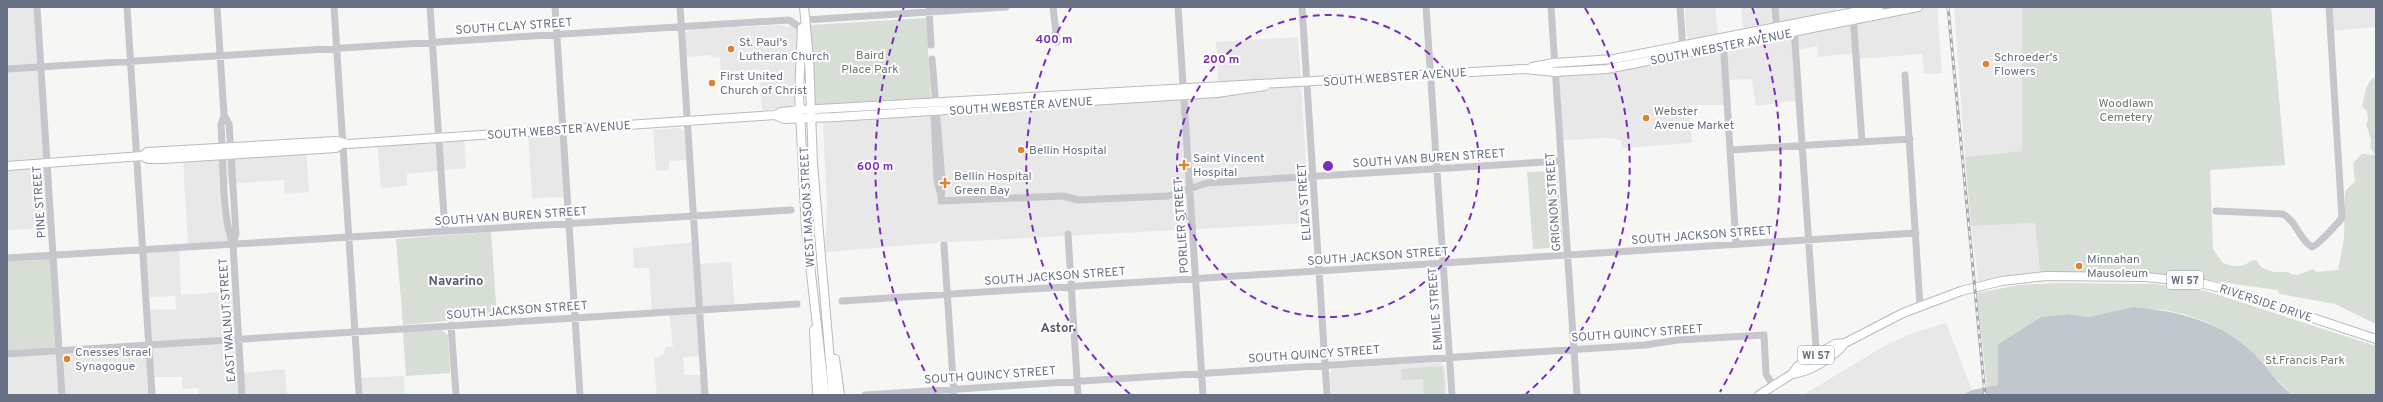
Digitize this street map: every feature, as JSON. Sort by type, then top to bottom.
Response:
[{"type":"main road","points":[[804,7],[805,20]]},
{"type":"main road","name":"SOUTH WEBSTER AVENUE","points":[[1794,28],[1854,21],[1878,7]]},
{"type":"main road","name":"SOUTH WEBSTER AVENUE","points":[[775,116],[781,119],[801,119],[935,107],[1183,92],[1243,84],[1267,85],[1524,69],[1554,63],[1607,60],[1723,47],[1853,12],[1918,7]]},
{"type":"main road","name":"WEST MASON STREET","points":[[805,20],[802,34],[800,110],[807,236],[825,395]]},
{"type":"main road","name":"WEST MASON STREET","points":[[805,20],[809,58],[810,118],[824,307],[833,395]]},
{"type":"main road","name":"SOUTH WEBSTER AVENUE","points":[[1524,69],[1555,72],[1607,69],[1683,51],[1723,38],[1777,32]]},
{"type":"main road","name":"SOUTH WEBSTER AVENUE","points":[[7,166],[139,156],[147,152],[336,148],[342,144],[775,116],[781,112],[810,109],[935,107]]},
{"type":"main road","name":"RIVERSIDE DRIVE","points":[[1920,306],[1986,284],[2046,276],[2145,276],[2179,279],[2230,290],[2376,339]]},
{"type":"main road","name":"WI 57","points":[[1759,395],[1792,374],[1798,366],[1821,357],[1835,344],[1845,343],[1920,306]]},
{"type":"main road","points":[[824,307],[840,395]]},
{"type":"main road","points":[[815,309],[814,345],[817,395]]},
{"type":"street","name":"PINE STREET","points":[[37,7],[62,395]]},
{"type":"street","points":[[127,7],[139,156],[152,395]]},
{"type":"street","name":"EAST WALNUT STREET","points":[[217,7],[224,115],[221,125],[226,151],[228,234],[233,244],[242,395]]},
{"type":"street","points":[[334,7],[359,395]]},
{"type":"street","points":[[430,7],[445,231]]},
{"type":"street","points":[[555,7],[580,395]]},
{"type":"street","points":[[680,7],[705,395]]},
{"type":"street","points":[[805,20],[929,9],[1006,7]]},
{"type":"street","points":[[1053,7],[1057,42]]},
{"type":"street","name":"PORLIER STREET","points":[[1178,7],[1203,395]]},
{"type":"street","name":"ELIZA STREET","points":[[1302,7],[1327,395]]},
{"type":"street","name":"EMILIE STREET","points":[[1426,7],[1452,395]]},
{"type":"street","name":"GRIGNON STREET","points":[[1551,7],[1577,395]]},
{"type":"street","points":[[1680,7],[1683,51]]},
{"type":"street","points":[[1775,7],[1777,32]]},
{"type":"street","points":[[2216,211],[2283,214],[2292,220],[2307,244],[2312,247],[2320,243],[2325,234],[2342,218],[2329,7]]},
{"type":"street","points":[[929,9],[931,45]]},
{"type":"street","points":[[1853,12],[1862,142]]},
{"type":"street","name":"SOUTH CLAY STREET","points":[[7,69],[789,20],[798,27],[802,34]]},
{"type":"street","points":[[1794,28],[1816,348],[1821,357]]},
{"type":"street","points":[[1723,38],[1736,244]]},
{"type":"street","points":[[932,59],[935,107]]},
{"type":"street","points":[[1905,75],[1920,306]]},
{"type":"street","name":"SOUTH VAN BUREN STREET","points":[[935,107],[938,122],[942,180],[941,199],[1063,196],[1078,200],[1168,196],[1207,183],[1562,161]]},
{"type":"street","points":[[1730,150],[1910,139]]},
{"type":"street","name":"SOUTH VAN BUREN STREET","points":[[7,258],[791,210]]},
{"type":"street","name":"SOUTH JACKSON STREET","points":[[842,301],[1916,233]]},
{"type":"street","points":[[1068,234],[1078,395]]},
{"type":"street","points":[[944,245],[954,392]]},
{"type":"street","name":"SOUTH JACKSON STREET","points":[[7,354],[239,338],[797,304]]},
{"type":"street","points":[[451,325],[456,395]]},
{"type":"street","name":"SOUTH QUINCY STREET","points":[[865,395],[954,392],[1078,380],[1574,349],[1764,335],[1766,374],[1773,386]]},
{"type":"shaded area","points":[[7,7],[37,7],[51,228],[8,230]]},
{"type":"shaded area","points":[[1685,7],[1715,7],[1718,35],[1689,42],[1686,31]]},
{"type":"shaded area","points":[[1741,7],[1836,7],[1836,12],[1879,7],[1937,7],[1942,73],[1924,74],[1922,54],[1857,59],[1856,53],[1818,57],[1817,46],[1797,50],[1800,100],[1756,106],[1752,79],[1726,80],[1727,105],[1689,105],[1692,143],[1622,148],[1621,140],[1608,138],[1560,140],[1554,63],[1601,60],[1744,33]]},
{"type":"shaded area","points":[[1954,7],[2022,7],[2022,151],[1965,157]]},
{"type":"shaded area","points":[[2329,7],[2376,7],[2376,27],[2330,31]]},
{"type":"shaded area","points":[[780,25],[788,27],[793,26],[799,32],[794,84],[795,102],[791,107],[762,110],[759,70],[721,72],[720,57],[711,58],[711,55],[686,57],[685,33],[689,30]]},
{"type":"shaded area","points":[[1298,37],[1310,223],[933,243],[825,252],[827,206],[823,123],[1219,96],[1216,42]]},
{"type":"shaded area","points":[[680,128],[684,131],[686,160],[669,161],[669,170],[656,171],[653,130]]},
{"type":"shaded area","points":[[563,130],[567,197],[532,198],[528,132]]},
{"type":"shaded area","points":[[464,136],[466,168],[407,174],[407,186],[381,188],[377,142]]},
{"type":"shaded area","points":[[306,149],[309,192],[285,194],[284,180],[225,184],[233,244],[188,247],[183,158]]},
{"type":"shaded area","points":[[2035,223],[2040,273],[1979,285],[1971,226]]},
{"type":"shaded area","points":[[695,242],[697,264],[731,262],[735,307],[699,309],[702,356],[683,357],[684,375],[704,375],[705,395],[657,395],[654,359],[663,355],[666,347],[673,347],[669,312],[652,312],[649,268],[634,268],[633,248]]},
{"type":"shaded area","points":[[179,247],[181,295],[236,291],[241,371],[246,373],[285,369],[287,395],[199,395],[198,388],[182,389],[182,377],[151,377],[152,395],[7,395],[7,354],[149,344],[147,310],[176,309],[175,296],[146,297],[143,250]]},
{"type":"shaded area","points":[[2133,307],[2165,311],[2196,319],[2224,332],[2238,340],[2251,351],[2281,385],[2293,395],[1962,395],[1972,390],[1998,385],[1998,344],[2041,317],[2068,314],[2088,317]]},
{"type":"shaded area","points":[[1946,323],[1972,390],[1962,395],[1803,395],[1886,345],[1910,334]]},
{"type":"shaded area","points":[[1441,362],[1445,367],[1447,395],[1331,395],[1330,373],[1333,369]]},
{"type":"shaded area","points":[[404,376],[405,395],[359,395],[358,378]]},
{"type":"green space","name":"Woodlawn Cemetery","points":[[2022,7],[2271,7],[2285,165],[2210,170],[2213,249],[2223,263],[2233,266],[2241,266],[2256,260],[2262,268],[2274,272],[2288,272],[2298,275],[2313,269],[2317,272],[2338,270],[2344,239],[2345,192],[2355,181],[2353,163],[2362,154],[2375,155],[2370,147],[2371,140],[2366,124],[2368,121],[2367,111],[2362,106],[2368,85],[2372,79],[2376,77],[2376,324],[2335,304],[2280,294],[2277,290],[2164,274],[2040,273],[2035,223],[1971,226],[1965,157],[2022,151]]},
{"type":"green space","name":"Baird Place Park","points":[[926,18],[931,100],[815,106],[810,25]]},
{"type":"green space","points":[[1557,171],[1563,247],[1533,249],[1527,172]]},
{"type":"green space","points":[[491,232],[497,316],[403,325],[396,239]]},
{"type":"green space","points":[[53,255],[59,350],[7,354],[7,258]]},
{"type":"green space","name":"St.Francis Park","points":[[2059,283],[2155,284],[2206,291],[2376,346],[2376,395],[2293,395],[2231,336],[2207,322],[2187,315],[2164,310],[2133,307],[2088,317],[2067,314],[2041,317],[1998,344],[1998,385],[1987,388],[1977,293],[2019,285]]},
{"type":"green space","points":[[442,330],[448,335],[450,373],[406,376],[403,332]]},
{"type":"green space","points":[[1443,366],[1445,395],[1424,395],[1423,379],[1402,380],[1401,369]]},
{"type":"railway","points":[[1948,7],[1985,395]]},
{"type":"place","name":"St. Paul's Lutheran Church","points":[[731,49]]},
{"type":"place","name":"Schroeder's Flowers","points":[[1986,64]]},
{"type":"place","name":"First United Church of Christ","points":[[712,83]]},
{"type":"place","name":"Webster Avenue Market","points":[[1646,118]]},
{"type":"place","name":"Bellin Hospital","points":[[1021,150]]},
{"type":"place","name":"Saint Vincent Hospital","points":[[1184,165]]},
{"type":"place","name":"Bellin Hospital Green Bay","points":[[945,183]]},
{"type":"place","name":"Minnahan Mausoleum","points":[[2079,266]]},
{"type":"place","name":"Cnesses Israel Synagogue","points":[[67,359]]},
{"type":"district","name":"Navarino","points":[[456,280]]},
{"type":"district","name":"Astor","points":[[1057,327]]}]
